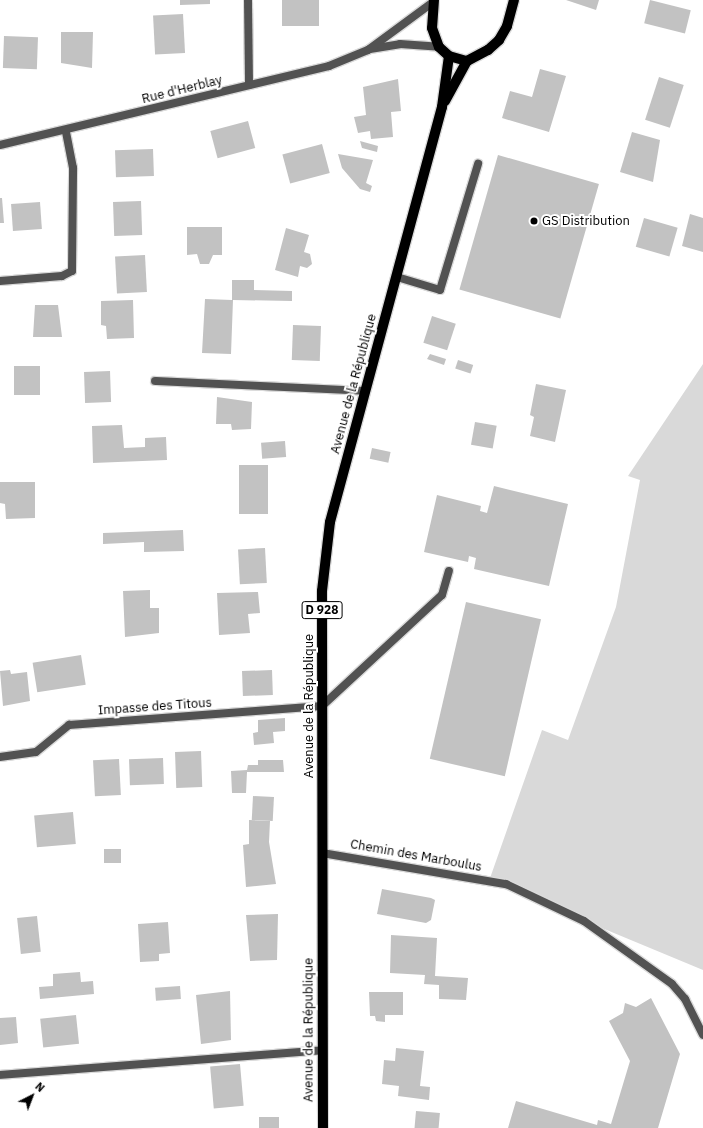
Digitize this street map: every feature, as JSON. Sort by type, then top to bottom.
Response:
[{"type":"main road","points":[[434,1],[432,28],[439,47],[449,56],[467,61],[488,50],[499,40],[508,26],[514,0]]},
{"type":"main road","name":"Avenue de la République","points":[[323,1128],[322,591],[330,522],[442,107],[449,56]]},
{"type":"main road","name":"Avenue de la République","points":[[442,107],[467,61]]},
{"type":"street","points":[[248,0],[249,85]]},
{"type":"street","points":[[368,50],[434,1]]},
{"type":"street","points":[[368,50],[400,44],[439,47]]},
{"type":"street","name":"Rue d'Herblay","points":[[0,145],[66,131],[329,66],[368,50]]},
{"type":"street","points":[[0,281],[62,276],[72,271],[73,168],[66,131]]},
{"type":"street","points":[[397,277],[440,290],[478,164]]},
{"type":"street","points":[[155,381],[366,391]]},
{"type":"street","points":[[322,706],[442,595],[449,570]]},
{"type":"street","name":"Impasse des Titous","points":[[0,757],[36,752],[69,726],[322,706]]},
{"type":"street","name":"Chemin des Marboulus","points":[[322,853],[506,884],[584,921],[672,984],[685,999],[703,1035]]},
{"type":"street","points":[[0,1075],[322,1050]]},
{"type":"shaded area","points":[[703,364],[703,970],[489,881],[542,730],[568,740],[616,607],[640,480],[628,476]]},
{"type":"building","points":[[180,0],[210,0],[210,4],[180,5]]},
{"type":"building","points":[[282,0],[319,0],[319,26],[282,26]]},
{"type":"building","points":[[566,0],[599,0],[596,10]]},
{"type":"building","points":[[650,0],[691,10],[685,33],[644,23]]},
{"type":"building","points":[[183,14],[185,53],[155,55],[153,16]]},
{"type":"building","points":[[61,32],[93,32],[92,68],[61,63]]},
{"type":"building","points":[[4,36],[38,37],[37,69],[3,68]]},
{"type":"building","points":[[540,69],[566,76],[549,132],[502,118],[510,91],[532,97]]},
{"type":"building","points":[[659,77],[684,85],[670,128],[645,120]]},
{"type":"building","points":[[398,79],[401,111],[391,112],[393,137],[371,139],[370,131],[358,133],[354,117],[366,115],[363,87]]},
{"type":"building","points":[[248,121],[255,148],[218,158],[210,131]]},
{"type":"building","points":[[632,132],[660,140],[653,182],[620,172]]},
{"type":"building","points":[[360,141],[378,146],[377,152],[362,148]]},
{"type":"building","points":[[322,144],[330,173],[290,184],[282,155]]},
{"type":"building","points":[[153,149],[154,176],[116,177],[115,150]]},
{"type":"building","points":[[338,154],[373,160],[366,183],[372,186],[370,192],[360,189],[342,168]]},
{"type":"building","name":"GS Distribution","points":[[498,155],[599,184],[560,319],[459,290]]},
{"type":"building","points":[[0,198],[2,198],[4,223],[0,223]]},
{"type":"building","points":[[141,201],[142,235],[114,236],[113,202]]},
{"type":"building","points":[[40,202],[42,229],[13,231],[11,204]]},
{"type":"building","points":[[690,214],[703,218],[703,252],[682,246]]},
{"type":"building","points":[[644,218],[678,228],[669,256],[636,247]]},
{"type":"building","points":[[187,227],[222,227],[222,255],[213,255],[209,264],[200,264],[197,254],[187,255]]},
{"type":"building","points":[[286,228],[309,235],[304,252],[310,254],[312,264],[307,268],[300,266],[298,277],[275,270]]},
{"type":"building","points":[[145,255],[147,292],[117,294],[115,257]]},
{"type":"building","points":[[232,280],[254,280],[254,290],[292,291],[292,301],[233,300],[231,354],[202,353],[205,299],[232,300]]},
{"type":"building","points":[[133,300],[134,338],[107,339],[106,326],[101,325],[101,301]]},
{"type":"building","points":[[35,305],[58,305],[62,337],[33,337]]},
{"type":"building","points":[[432,316],[456,324],[447,350],[423,343]]},
{"type":"building","points":[[293,325],[321,326],[320,361],[292,360]]},
{"type":"building","points":[[430,354],[446,359],[444,365],[427,359]]},
{"type":"building","points":[[458,360],[473,365],[470,374],[455,369]]},
{"type":"building","points":[[14,366],[40,366],[40,395],[14,395]]},
{"type":"building","points":[[110,371],[111,402],[85,403],[84,372]]},
{"type":"building","points":[[536,384],[566,390],[555,442],[530,436],[534,417],[530,415]]},
{"type":"building","points":[[217,397],[252,402],[251,429],[232,430],[231,424],[216,424]]},
{"type":"building","points":[[475,422],[497,426],[493,448],[471,445]]},
{"type":"building","points":[[122,425],[124,448],[145,447],[145,438],[166,437],[167,460],[93,463],[92,426]]},
{"type":"building","points":[[285,441],[286,457],[262,459],[261,443]]},
{"type":"building","points":[[372,448],[391,452],[388,463],[370,459]]},
{"type":"building","points":[[239,465],[268,465],[268,514],[239,514]]},
{"type":"building","points":[[0,482],[35,482],[35,518],[6,519],[5,504],[0,503]]},
{"type":"building","points":[[494,486],[568,504],[549,586],[474,569],[476,558],[469,556],[468,562],[424,552],[437,495],[481,506],[480,511],[487,513]]},
{"type":"building","points":[[183,530],[184,551],[144,552],[144,542],[103,544],[103,533]]},
{"type":"building","points":[[265,548],[267,583],[240,584],[238,549]]},
{"type":"building","points":[[150,590],[150,608],[159,608],[159,633],[125,637],[123,591]]},
{"type":"building","points":[[258,592],[260,613],[248,614],[250,633],[219,635],[217,593]]},
{"type":"building","points":[[466,602],[541,619],[505,776],[430,759]]},
{"type":"building","points":[[81,655],[86,685],[37,692],[33,663]]},
{"type":"building","points":[[10,670],[11,674],[27,672],[30,701],[3,706],[0,671]]},
{"type":"building","points":[[272,670],[273,695],[243,696],[242,671]]},
{"type":"building","points":[[285,718],[285,731],[273,732],[274,743],[254,745],[253,733],[258,732],[258,720]]},
{"type":"building","points":[[201,751],[202,787],[176,788],[175,752]]},
{"type":"building","points":[[163,758],[164,784],[130,785],[129,759]]},
{"type":"building","points":[[119,759],[121,795],[95,796],[93,760]]},
{"type":"building","points":[[258,760],[283,760],[284,772],[247,772],[246,793],[232,793],[231,771],[247,770],[248,765],[258,765]]},
{"type":"building","points":[[253,796],[274,797],[273,821],[252,820]]},
{"type":"building","points":[[73,812],[76,844],[37,847],[34,815]]},
{"type":"building","points":[[249,820],[270,821],[269,842],[276,884],[246,887],[243,845],[249,844]]},
{"type":"building","points":[[104,849],[121,849],[121,863],[104,863]]},
{"type":"building","points":[[382,889],[435,900],[431,920],[426,923],[377,914]]},
{"type":"building","points":[[278,914],[277,960],[250,961],[246,915]]},
{"type":"building","points":[[37,916],[41,952],[21,954],[17,918]]},
{"type":"building","points":[[168,922],[170,953],[159,954],[159,961],[140,962],[138,924]]},
{"type":"building","points":[[391,935],[437,938],[435,976],[468,978],[466,1000],[439,999],[439,985],[424,984],[425,975],[390,973]]},
{"type":"building","points":[[80,972],[81,982],[93,981],[94,994],[40,999],[39,987],[53,986],[53,974]]},
{"type":"building","points":[[180,986],[181,999],[156,1001],[155,988]]},
{"type":"building","points":[[230,991],[231,1040],[201,1044],[196,995]]},
{"type":"building","points":[[369,992],[403,992],[403,1015],[385,1015],[385,1022],[376,1021],[375,1016],[370,1016]]},
{"type":"building","points":[[651,998],[680,1054],[658,1128],[508,1128],[516,1101],[597,1125],[598,1120],[611,1124],[630,1061],[609,1021],[623,1013],[625,1003],[636,1007]]},
{"type":"building","points":[[76,1015],[79,1044],[43,1048],[40,1019]]},
{"type":"building","points":[[16,1017],[18,1043],[0,1045],[0,1018]]},
{"type":"building","points":[[396,1048],[424,1051],[420,1086],[430,1087],[429,1100],[398,1096],[399,1086],[382,1084],[384,1060],[395,1061]]},
{"type":"building","points":[[240,1064],[244,1106],[214,1108],[210,1067]]},
{"type":"building","points":[[416,1111],[440,1113],[439,1128],[415,1128]]},
{"type":"building","points":[[259,1117],[279,1117],[279,1128],[259,1128]]},
{"type":"place","name":"GS Distribution","points":[[534,221]]}]
